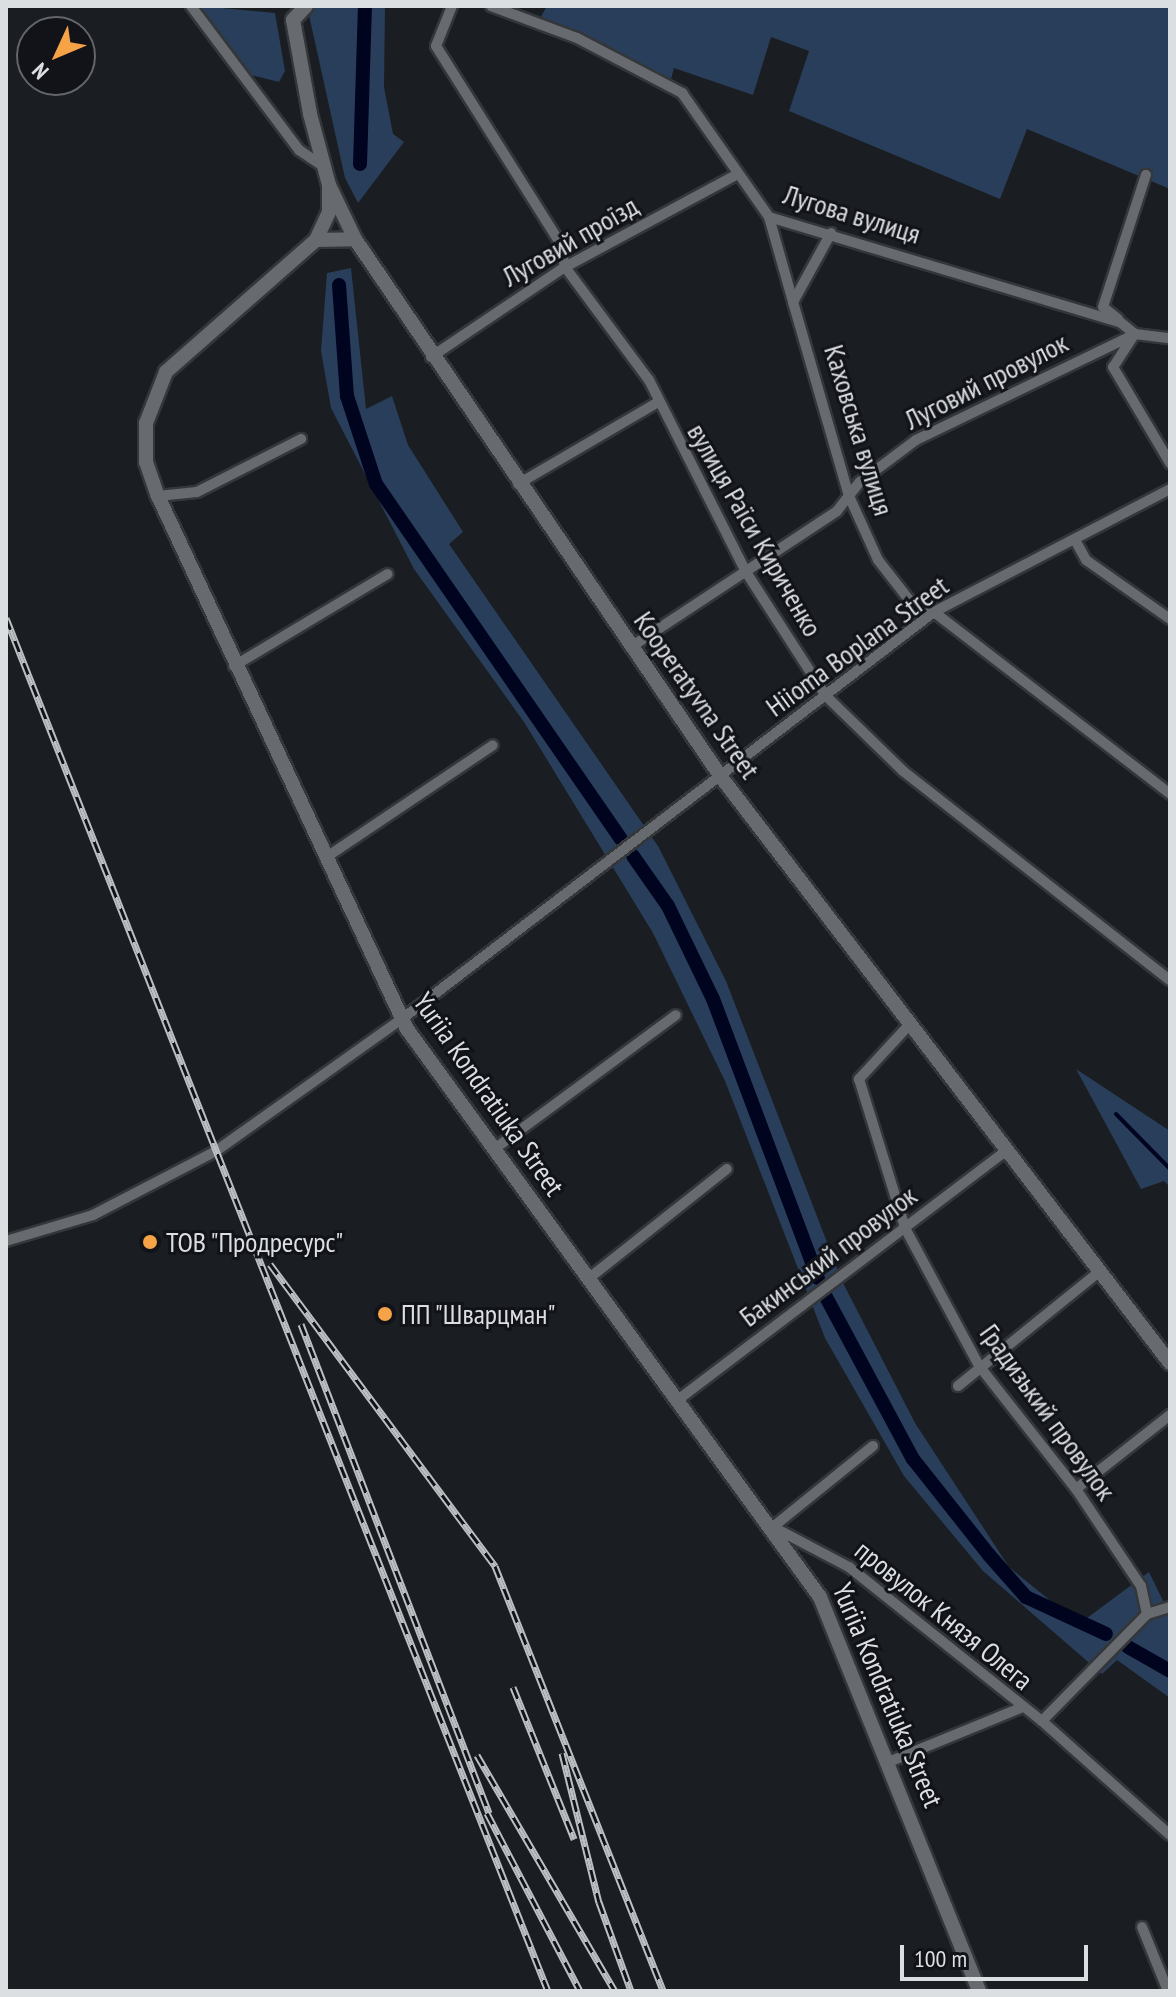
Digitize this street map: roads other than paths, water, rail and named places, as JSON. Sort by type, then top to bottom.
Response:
[{"type":"street","points":[[191,6],[299,150],[323,166]]},
{"type":"street","name":"Kooperatyvna Street","points":[[306,6],[293,20],[323,166],[355,239],[431,357],[721,777],[1170,1363]]},
{"type":"street","name":"вулиця Раїси Кириченко","points":[[452,6],[436,46],[560,243],[565,267],[616,329],[649,380],[655,404],[746,572],[826,696],[903,771],[1170,980]]},
{"type":"street","name":"Лугова вулиця","points":[[491,6],[577,38],[682,93],[769,217],[831,233],[1120,322],[1135,334],[1170,338]]},
{"type":"street","name":"Луговий проїзд","points":[[431,357],[565,267],[738,174]]},
{"type":"street","points":[[1146,175],[1103,307],[1135,334],[1113,367],[1170,463]]},
{"type":"street","name":"Yuriia Kondratiuka Street","points":[[329,185],[329,212],[316,240],[166,372],[146,423],[146,462],[158,496],[234,666],[402,1019],[493,1150],[773,1527],[839,1633],[979,1991]]},
{"type":"street","name":"Каховська вулиця","points":[[769,217],[849,496],[878,560],[917,610],[934,612],[1170,794]]},
{"type":"street","points":[[793,302],[831,233]]},
{"type":"street","points":[[316,240],[355,239]]},
{"type":"street","name":"Луговий провулок","points":[[631,647],[746,572],[849,496],[916,440],[1135,334]]},
{"type":"street","points":[[518,484],[655,404]]},
{"type":"street","points":[[158,496],[197,492],[301,439]]},
{"type":"street","name":"Hiioma Boplana Street","points":[[6,1241],[93,1215],[196,1162],[402,1019],[934,612],[1170,489]]},
{"type":"street","points":[[1075,540],[1086,560],[1170,619]]},
{"type":"street","points":[[234,666],[388,574]]},
{"type":"street","points":[[325,858],[493,745]]},
{"type":"street","points":[[493,1150],[676,1015]]},
{"type":"street","name":"Градизький провулок","points":[[909,1025],[859,1079],[905,1228],[980,1367],[1076,1489],[1141,1586],[1147,1614]]},
{"type":"street","name":"Бакинський провулок","points":[[679,1399],[1006,1151]]},
{"type":"street","points":[[588,1279],[727,1169]]},
{"type":"street","points":[[958,1386],[1099,1272]]},
{"type":"street","points":[[1076,1489],[1170,1415]]},
{"type":"street","points":[[773,1527],[873,1446]]},
{"type":"street","name":"провулок Князя Олега","points":[[773,1527],[849,1567],[1020,1708],[1042,1721],[1170,1835]]},
{"type":"street","points":[[1042,1721],[1147,1614],[1170,1607]]},
{"type":"street","points":[[891,1761],[1020,1708]]},
{"type":"street","points":[[1142,1927],[1168,1991]]},
{"type":"waterway","points":[[360,164],[365,6]]},
{"type":"waterway","points":[[339,285],[347,396],[376,484],[621,839]]},
{"type":"waterway","points":[[633,856],[668,906],[713,999],[818,1278]]},
{"type":"waterway","points":[[1116,1114],[1170,1169]]},
{"type":"waterway","points":[[826,1297],[913,1459],[989,1555],[1026,1597],[1106,1634]]},
{"type":"waterway","points":[[1128,1647],[1170,1671]]},
{"type":"railway","points":[[6,618],[548,1991]]},
{"type":"railway","points":[[270,1264],[495,1566],[663,1991]]},
{"type":"railway","points":[[301,1324],[489,1813]]},
{"type":"railway","points":[[513,1687],[574,1839]]},
{"type":"railway","points":[[562,1753],[599,1902],[631,1991]]},
{"type":"railway","points":[[477,1755],[615,1991]]},
{"type":"railway","points":[[487,1813],[580,1991]]},
{"type":"place","name":"ТОВ \"Продресурс\"","points":[[150,1242]]},
{"type":"place","name":"ПП \"Шварцман\"","points":[[385,1314]]}]
